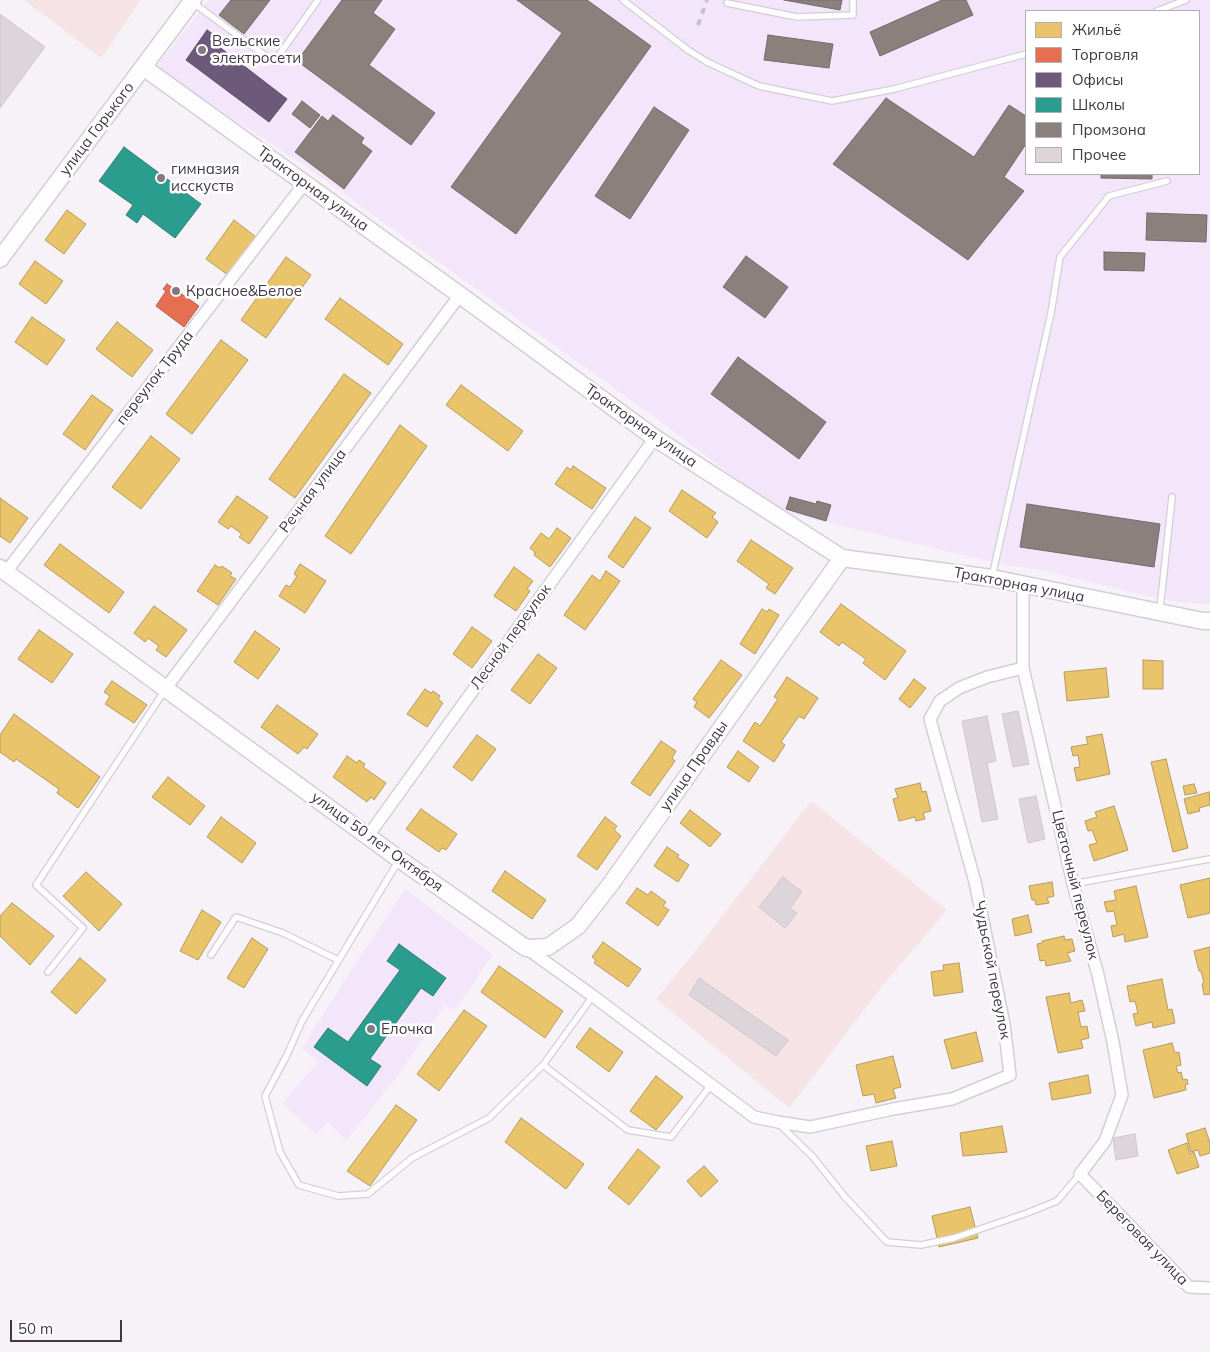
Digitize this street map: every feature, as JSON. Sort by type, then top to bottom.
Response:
[{"type":"street","name":"улица Горького","points":[[0,259],[192,1]]},
{"type":"street","name":"Тракторная улица","points":[[143,67],[460,294],[655,438],[842,558],[992,578],[1210,621]]},
{"type":"street","name":"переулок Труда","points":[[3,570],[304,184]]},
{"type":"street","name":"Речная улица","points":[[166,688],[460,294]]},
{"type":"street","name":"Лесной переулок","points":[[368,836],[655,438]]},
{"type":"street","name":"улица Правды","points":[[526,948],[548,947],[578,926],[610,885],[842,558]]},
{"type":"street","name":"улица 50 лет Октября","points":[[3,570],[399,859],[593,996],[754,1117]]},
{"type":"street","name":"Цветочный переулок","points":[[1023,585],[1023,668],[1073,884],[1098,975],[1113,1042],[1122,1095],[1105,1142],[1080,1174]]},
{"type":"street","name":"Чудьской переулок","points":[[754,1117],[810,1127],[893,1109],[952,1099],[1010,1075],[1004,1024],[975,882],[930,719],[940,701],[959,688],[987,677],[1023,668]]},
{"type":"street","name":"Береговая улица","points":[[1080,1174],[1189,1287],[1210,1288]]},
{"type":"lane","points":[[192,1],[274,62],[318,0]]},
{"type":"lane","points":[[623,0],[688,50],[707,62],[758,86],[832,101],[894,89],[1025,54]]},
{"type":"lane","points":[[727,3],[796,17],[853,15],[853,0]]},
{"type":"lane","points":[[1160,10],[1186,0]]},
{"type":"lane","points":[[992,578],[1051,313],[1060,257],[1109,196],[1167,181]]},
{"type":"lane","points":[[1159,612],[1172,497]]},
{"type":"lane","points":[[48,972],[83,928],[36,885],[166,688]]},
{"type":"lane","points":[[399,859],[302,1021],[286,1057],[264,1096],[280,1152],[299,1185],[338,1196],[368,1194],[412,1158],[489,1118],[543,1064],[593,996]]},
{"type":"lane","points":[[1073,884],[1210,860]]},
{"type":"lane","points":[[211,955],[236,917],[283,933],[338,960]]},
{"type":"lane","points":[[543,1064],[628,1130],[670,1137],[711,1085]]},
{"type":"lane","points":[[778,1122],[813,1157],[844,1197],[887,1242],[921,1244],[954,1238],[1027,1213],[1057,1201],[1080,1174]]},
{"type":"shaded area","points":[[24,0],[141,0],[101,58]]},
{"type":"shaded area","points":[[209,0],[1210,0],[1210,604],[1185,603],[1151,597],[1041,570],[1005,565],[779,511],[661,422],[298,161],[155,68]]},
{"type":"shaded area","points":[[811,801],[947,910],[883,985],[789,1108],[656,999],[694,953]]},
{"type":"shaded area","name":"Елочка","points":[[405,889],[493,955],[454,1011],[445,1005],[397,1077],[346,1141],[328,1123],[316,1135],[282,1103],[318,1062],[302,1048]]},
{"type":"building: Жильё","points":[[67,210],[86,224],[64,254],[45,240]]},
{"type":"building: Жильё","points":[[234,220],[256,237],[228,275],[206,259]]},
{"type":"building: Жильё","points":[[286,257],[311,275],[266,338],[241,320]]},
{"type":"building: Жильё","points":[[35,261],[63,281],[46,304],[19,284]]},
{"type":"building: Жильё","points":[[340,298],[403,344],[388,365],[325,319]]},
{"type":"building: Жильё","points":[[32,317],[65,340],[47,365],[15,342]]},
{"type":"building: Жильё","points":[[117,322],[153,350],[132,377],[96,349]]},
{"type":"building: Жильё","points":[[221,340],[248,360],[192,434],[166,414]]},
{"type":"building: Жильё","points":[[344,374],[371,393],[295,498],[269,479]]},
{"type":"building: Жильё","points":[[461,385],[523,431],[508,451],[446,405]]},
{"type":"building: Жильё","points":[[92,395],[113,410],[85,450],[63,434]]},
{"type":"building: Жильё","points":[[400,425],[427,446],[351,554],[325,536]]},
{"type":"building: Жильё","points":[[151,436],[180,459],[141,509],[112,487]]},
{"type":"building: Жильё","points":[[573,466],[606,488],[592,509],[555,484],[567,467],[571,470]]},
{"type":"building: Жильё","points":[[682,490],[716,513],[712,517],[718,522],[707,538],[669,511]]},
{"type":"building: Жильё","points":[[237,496],[268,517],[249,544],[239,537],[242,534],[231,526],[228,529],[218,522]]},
{"type":"building: Жильё","points":[[0,498],[28,518],[10,543],[0,536]]},
{"type":"building: Жильё","points":[[635,517],[651,528],[623,568],[608,557]]},
{"type":"building: Жильё","points":[[557,528],[571,538],[550,567],[534,555],[535,552],[530,548],[541,533],[549,539]]},
{"type":"building: Жильё","points":[[751,540],[793,568],[775,594],[766,588],[769,584],[737,561]]},
{"type":"building: Жильё","points":[[60,544],[124,592],[109,613],[44,565]]},
{"type":"building: Жильё","points":[[300,564],[326,581],[305,613],[279,596],[286,585],[290,587],[297,576],[294,574]]},
{"type":"building: Жильё","points":[[215,565],[220,568],[222,566],[232,573],[230,576],[236,579],[218,605],[197,591]]},
{"type":"building: Жильё","points":[[514,567],[533,581],[527,589],[530,591],[516,611],[494,596]]},
{"type":"building: Жильё","points":[[606,571],[620,581],[585,630],[564,615],[592,575],[600,581]]},
{"type":"building: Жильё","points":[[841,604],[906,651],[885,680],[863,663],[866,659],[842,642],[839,646],[820,632]]},
{"type":"building: Жильё","points":[[154,606],[187,630],[166,657],[156,650],[159,646],[148,638],[145,642],[134,633]]},
{"type":"building: Жильё","points":[[762,609],[767,612],[769,609],[779,615],[755,654],[740,644]]},
{"type":"building: Жильё","points":[[472,627],[492,641],[472,668],[453,654]]},
{"type":"building: Жильё","points":[[39,630],[73,654],[52,683],[18,659]]},
{"type":"building: Жильё","points":[[255,631],[280,649],[258,679],[234,662]]},
{"type":"building: Жильё","points":[[538,654],[557,668],[530,704],[511,690]]},
{"type":"building: Жильё","points":[[721,660],[742,675],[709,718],[694,707],[697,702],[693,699]]},
{"type":"building: Жильё","points":[[1143,660],[1163,661],[1163,689],[1143,689]]},
{"type":"building: Жильё","points":[[1106,668],[1109,697],[1067,701],[1064,672]]},
{"type":"building: Жильё","points":[[787,677],[818,698],[804,719],[799,716],[781,742],[785,745],[774,762],[743,741],[755,722],[760,726],[778,699],[774,697]]},
{"type":"building: Жильё","points":[[914,679],[926,688],[910,708],[899,699]]},
{"type":"building: Жильё","points":[[112,681],[147,705],[134,723],[105,704],[110,696],[104,692]]},
{"type":"building: Жильё","points":[[425,689],[431,693],[433,691],[440,696],[438,699],[443,703],[427,727],[407,714]]},
{"type":"building: Жильё","points":[[277,705],[318,734],[307,749],[304,747],[298,754],[261,727]]},
{"type":"building: Жильё","points":[[14,714],[100,777],[78,808],[57,793],[59,789],[16,759],[14,762],[0,752],[0,735]]},
{"type":"building: Жильё","points":[[1102,734],[1110,774],[1077,781],[1074,768],[1080,767],[1078,755],[1073,756],[1071,747],[1088,744],[1086,737]]},
{"type":"building: Жильё","points":[[477,735],[496,749],[472,781],[453,767]]},
{"type":"building: Жильё","points":[[661,741],[676,751],[672,758],[675,761],[650,796],[631,783]]},
{"type":"building: Жильё","points":[[738,751],[759,767],[749,782],[727,767]]},
{"type":"building: Жильё","points":[[347,756],[357,763],[359,760],[365,764],[363,767],[386,783],[374,800],[371,797],[367,802],[333,777]]},
{"type":"building: Жильё","points":[[1166,759],[1188,848],[1173,852],[1151,762]]},
{"type":"building: Жильё","points":[[168,777],[205,806],[190,825],[152,797]]},
{"type":"building: Жильё","points":[[920,783],[922,792],[926,791],[931,811],[923,813],[925,819],[916,821],[915,817],[899,821],[893,799],[898,798],[895,789]]},
{"type":"building: Жильё","points":[[1194,784],[1197,793],[1185,795],[1183,786]]},
{"type":"building: Жильё","points":[[1209,792],[1210,805],[1199,808],[1200,811],[1188,814],[1184,799]]},
{"type":"building: Жильё","points":[[1114,806],[1128,850],[1094,861],[1089,845],[1097,843],[1092,830],[1088,831],[1085,821],[1097,817],[1095,812]]},
{"type":"building: Жильё","points":[[421,809],[457,834],[446,850],[442,848],[439,852],[406,829]]},
{"type":"building: Жильё","points":[[690,810],[721,834],[710,847],[680,823]]},
{"type":"building: Жильё","points":[[221,817],[256,843],[242,863],[207,837]]},
{"type":"building: Жильё","points":[[605,817],[617,826],[614,830],[621,836],[597,870],[577,856]]},
{"type":"building: Жильё","points":[[667,847],[689,865],[678,882],[654,866]]},
{"type":"building: Жильё","points":[[505,871],[546,900],[532,919],[492,891]]},
{"type":"building: Жильё","points":[[86,872],[122,904],[99,931],[63,896]]},
{"type":"building: Жильё","points":[[1210,878],[1210,913],[1188,918],[1180,885]]},
{"type":"building: Жильё","points":[[1052,882],[1054,896],[1047,898],[1049,903],[1036,905],[1035,900],[1032,900],[1029,886]]},
{"type":"building: Жильё","points":[[1136,886],[1148,937],[1125,942],[1124,934],[1113,937],[1111,926],[1117,925],[1114,911],[1107,912],[1104,902],[1116,900],[1114,891]]},
{"type":"building: Жильё","points":[[637,888],[648,895],[651,891],[666,902],[663,906],[669,910],[658,926],[626,903]]},
{"type":"building: Жильё","points":[[12,903],[54,936],[30,965],[0,936],[0,916]]},
{"type":"building: Жильё","points":[[202,910],[221,922],[198,960],[180,951]]},
{"type":"building: Жильё","points":[[1028,915],[1032,932],[1015,936],[1012,919]]},
{"type":"building: Жильё","points":[[1064,936],[1065,940],[1072,939],[1075,951],[1067,953],[1071,961],[1046,966],[1045,960],[1040,961],[1037,944]]},
{"type":"building: Жильё","points":[[252,938],[268,949],[244,988],[227,978]]},
{"type":"building: Жильё","points":[[603,942],[641,969],[628,987],[594,963],[596,960],[592,957]]},
{"type":"building: Жильё","points":[[1210,947],[1210,994],[1204,995],[1202,984],[1204,983],[1194,951]]},
{"type":"building: Жильё","points":[[80,958],[106,980],[76,1014],[51,992]]},
{"type":"building: Жильё","points":[[959,963],[963,992],[934,996],[931,972],[944,970],[943,965]]},
{"type":"building: Жильё","points":[[499,966],[563,1011],[545,1038],[481,992]]},
{"type":"building: Жильё","points":[[1162,979],[1168,1010],[1172,1009],[1175,1023],[1153,1028],[1152,1022],[1136,1026],[1133,1014],[1138,1013],[1135,1001],[1130,1002],[1127,986]]},
{"type":"building: Жильё","points":[[1069,993],[1071,1003],[1082,1000],[1085,1011],[1078,1012],[1081,1027],[1087,1026],[1089,1038],[1081,1040],[1083,1048],[1058,1053],[1046,997]]},
{"type":"building: Жильё","points":[[464,1010],[487,1026],[439,1091],[417,1074]]},
{"type":"building: Жильё","points":[[590,1028],[623,1052],[609,1072],[576,1047]]},
{"type":"building: Жильё","points":[[976,1032],[983,1061],[952,1069],[944,1040]]},
{"type":"building: Жильё","points":[[1172,1043],[1175,1053],[1179,1052],[1181,1065],[1176,1066],[1178,1073],[1181,1072],[1183,1080],[1187,1079],[1188,1084],[1185,1085],[1186,1090],[1154,1098],[1143,1050]]},
{"type":"building: Жильё","points":[[893,1056],[901,1087],[893,1089],[896,1098],[876,1103],[874,1094],[863,1096],[856,1065]]},
{"type":"building: Жильё","points":[[1088,1075],[1091,1093],[1052,1100],[1049,1083]]},
{"type":"building: Жильё","points":[[656,1076],[683,1097],[656,1130],[630,1111]]},
{"type":"building: Жильё","points":[[396,1105],[417,1120],[370,1186],[347,1171]]},
{"type":"building: Жильё","points":[[521,1118],[584,1164],[566,1189],[505,1142]]},
{"type":"building: Жильё","points":[[1002,1126],[1007,1152],[963,1156],[960,1133]]},
{"type":"building: Жильё","points":[[1205,1128],[1210,1143],[1210,1153],[1200,1156],[1198,1150],[1191,1152],[1186,1134]]},
{"type":"building: Жильё","points":[[892,1141],[897,1166],[871,1171],[866,1146]]},
{"type":"building: Жильё","points":[[1187,1143],[1190,1154],[1194,1152],[1199,1167],[1177,1174],[1168,1150]]},
{"type":"building: Жильё","points":[[638,1149],[660,1167],[629,1205],[608,1188]]},
{"type":"building: Жильё","points":[[704,1166],[718,1181],[701,1197],[687,1181]]},
{"type":"building: Жильё","points":[[970,1207],[978,1238],[939,1247],[932,1216]]},
{"type":"building: Торговля","points":[[167,284],[199,306],[184,327],[156,306],[166,291],[163,289]]},
{"type":"building: Офисы","points":[[207,30],[213,34],[209,39],[287,99],[269,122],[186,60]]},
{"type":"building: Школы","points":[[124,147],[201,204],[175,238],[143,214],[137,223],[126,215],[133,205],[99,181]]},
{"type":"building: Школы","points":[[399,944],[446,978],[433,996],[421,988],[370,1059],[381,1066],[367,1086],[314,1047],[328,1028],[348,1042],[400,970],[387,961]]},
{"type":"building: Промзона","points":[[231,0],[270,0],[244,34],[219,15]]},
{"type":"building: Промзона","points":[[342,0],[382,0],[373,13],[395,29],[369,65],[435,113],[411,145],[297,61]]},
{"type":"building: Промзона","points":[[517,0],[587,0],[651,46],[516,234],[451,187],[562,33]]},
{"type":"building: Промзона","points":[[784,0],[842,0],[840,10]]},
{"type":"building: Промзона","points":[[942,0],[966,0],[973,15],[880,56],[870,32]]},
{"type":"building: Промзона","points":[[768,35],[833,44],[829,68],[764,60]]},
{"type":"building: Промзона","points":[[886,98],[974,157],[1009,105],[1025,115],[1025,146],[1004,177],[1024,191],[968,260],[833,164]]},
{"type":"building: Промзона","points":[[302,101],[320,115],[310,128],[292,114]]},
{"type":"building: Промзона","points":[[654,107],[689,130],[630,219],[595,196]]},
{"type":"building: Промзона","points":[[333,115],[364,138],[361,143],[372,151],[344,189],[295,152],[322,116],[328,121]]},
{"type":"building: Промзона","points":[[1101,175],[1152,175],[1152,179],[1101,178]]},
{"type":"building: Промзона","points":[[1147,213],[1207,215],[1206,242],[1146,240]]},
{"type":"building: Промзона","points":[[1104,252],[1145,253],[1144,271],[1104,270]]},
{"type":"building: Промзона","points":[[746,256],[788,287],[765,318],[723,287]]},
{"type":"building: Промзона","points":[[738,357],[826,422],[799,459],[711,394]]},
{"type":"building: Промзона","points":[[790,497],[816,504],[817,501],[831,505],[826,521],[786,509]]},
{"type":"building: Промзона","points":[[1027,504],[1160,524],[1154,567],[1020,547]]},
{"type":"building: Прочее","points":[[0,14],[45,47],[0,108]]},
{"type":"building: Прочее","points":[[1018,711],[1029,764],[1013,767],[1002,714]]},
{"type":"building: Прочее","points":[[987,716],[996,761],[987,763],[998,819],[982,822],[962,721]]},
{"type":"building: Прочее","points":[[1036,796],[1045,839],[1028,843],[1019,799]]},
{"type":"building: Прочее","points":[[783,877],[802,892],[790,908],[797,913],[785,928],[759,907]]},
{"type":"building: Прочее","points":[[699,978],[788,1040],[776,1056],[689,995]]},
{"type":"building: Прочее","points":[[1135,1134],[1138,1156],[1116,1160],[1113,1138]]},
{"type":"railway","points":[[698,25],[707,0]]},
{"type":"place","name":"Вельские электросети","points":[[202,50]]},
{"type":"place","name":"гимназия исскуств","points":[[161,178]]},
{"type":"place","name":"Красное&Белое","points":[[176,291]]},
{"type":"place","name":"Елочка","points":[[371,1029]]}]
